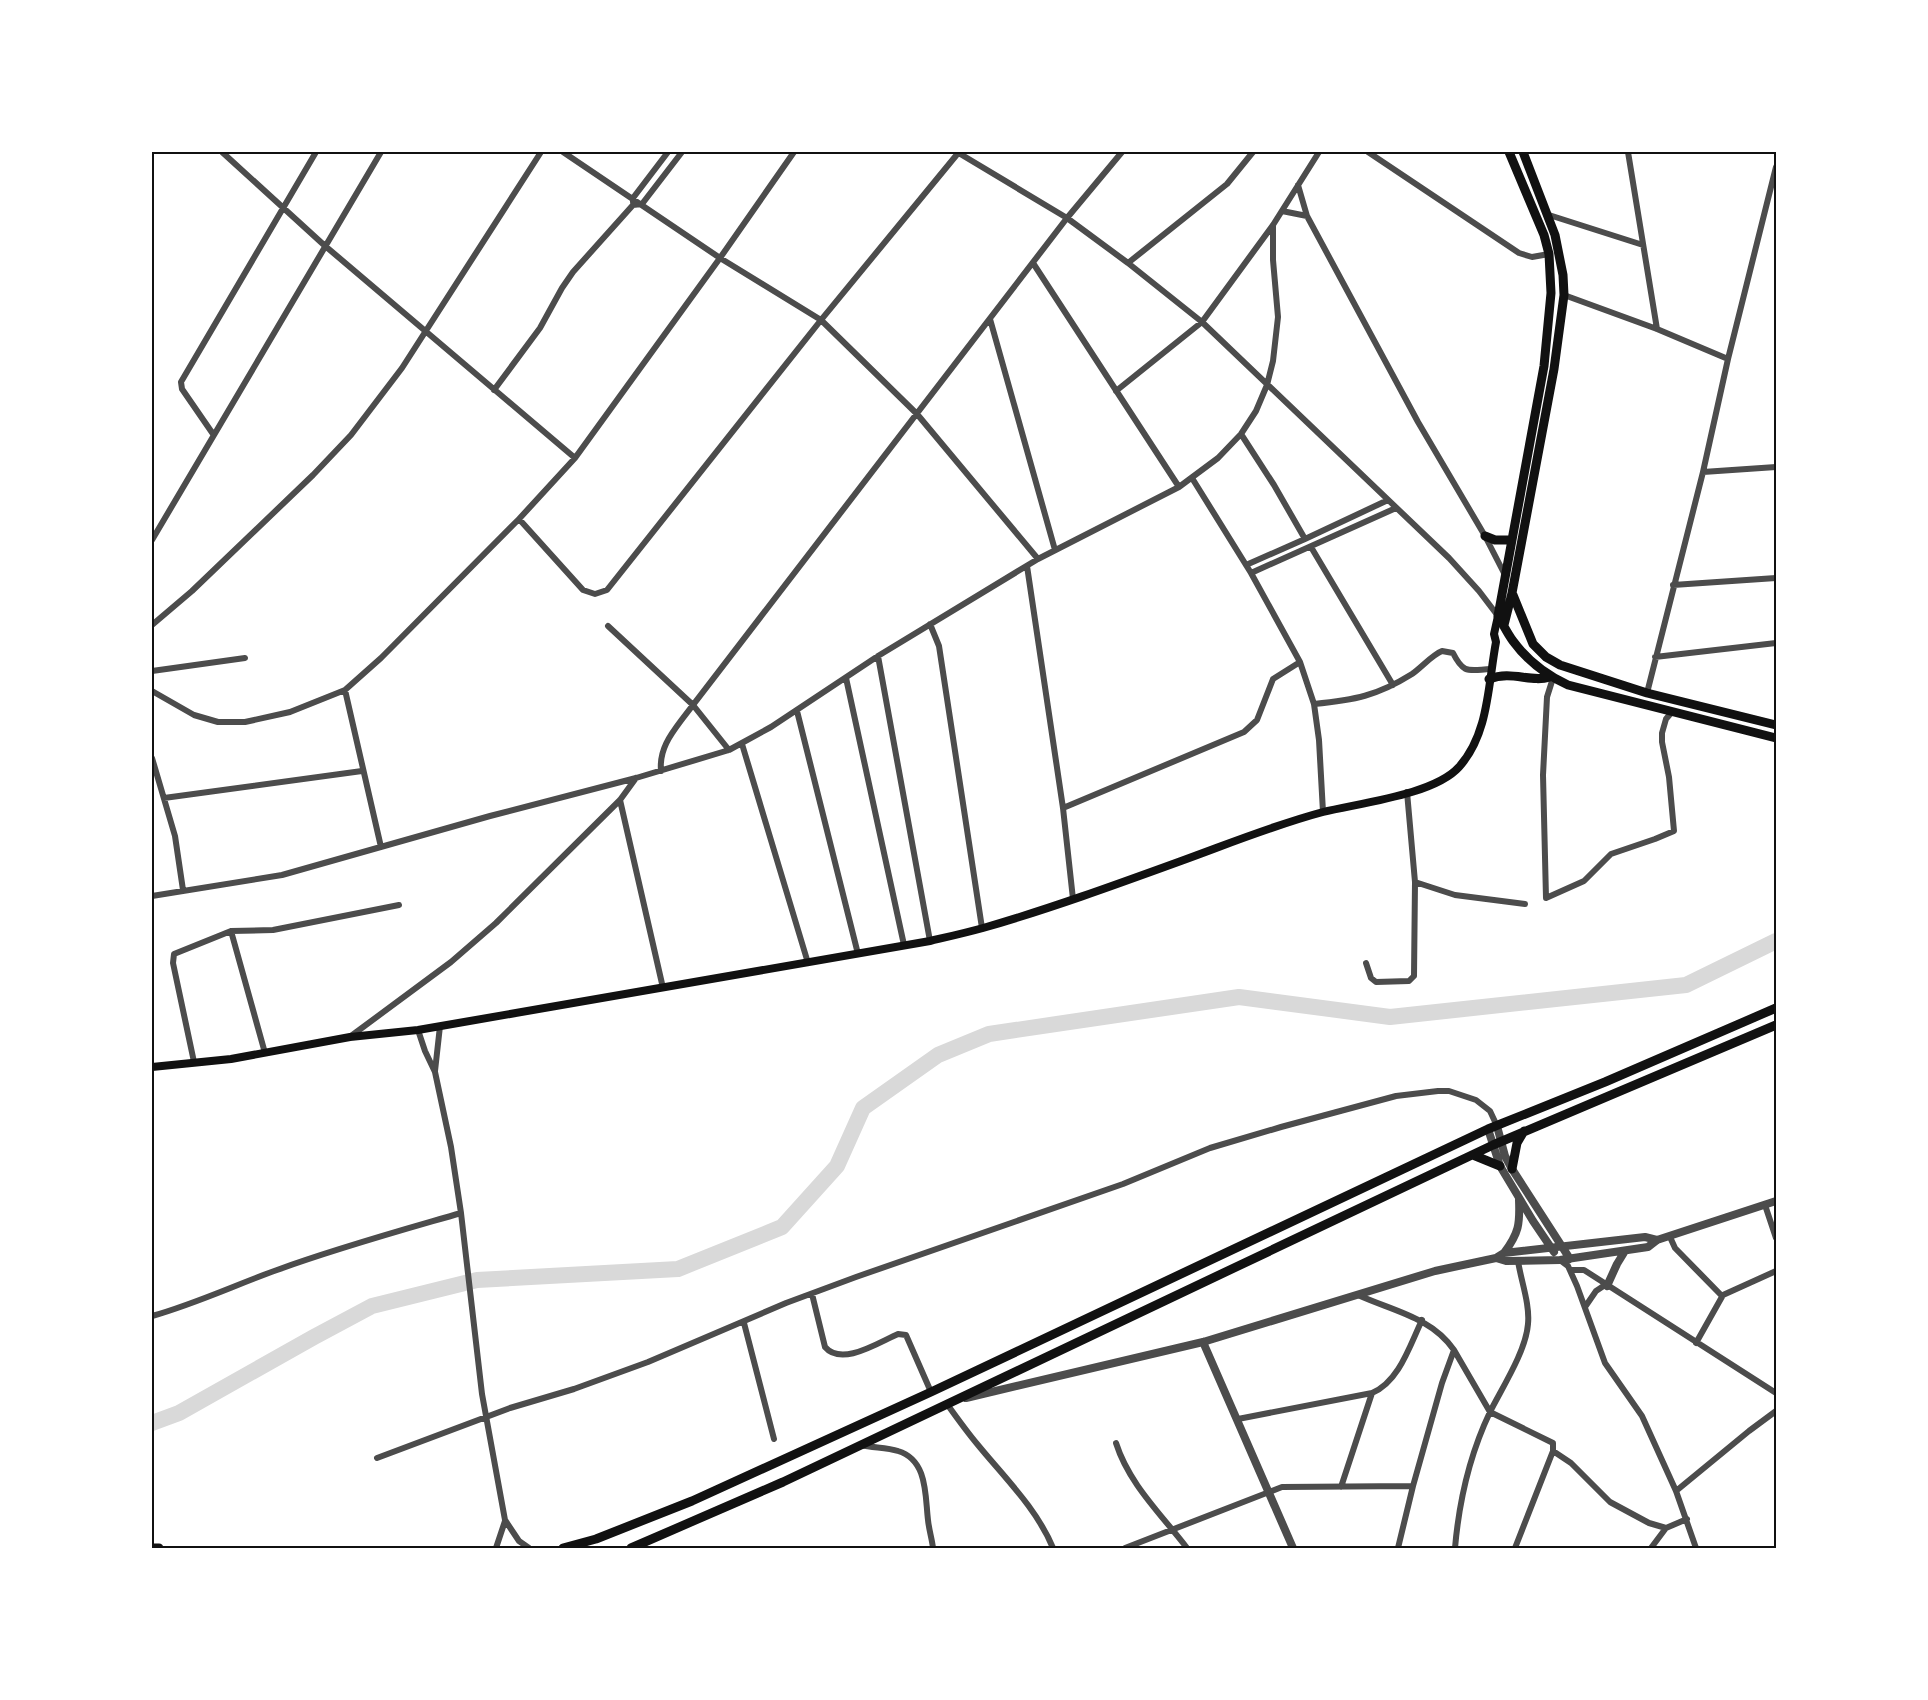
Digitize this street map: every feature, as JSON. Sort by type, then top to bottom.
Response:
[{"type":"main road","points":[[1496,642],[1494,634],[1544,366],[1551,293],[1549,254],[1544,235],[1509,152]]},
{"type":"main road","points":[[152,1066],[265,1053],[350,1037],[418,1030],[930,941],[982,928],[1073,899],[1273,828],[1407,792],[1447,777],[1459,767],[1479,735],[1496,642],[1504,625],[1512,593],[1554,369],[1564,295],[1560,255],[1549,215],[1523,152]]},
{"type":"main road","points":[[1485,536],[1495,540],[1512,540]]},
{"type":"main road","points":[[1505,576],[1528,635],[1533,644],[1546,657],[1578,672],[1647,693],[1776,725]]},
{"type":"main road","points":[[1498,616],[1520,650],[1552,677],[1568,685],[1776,738]]},
{"type":"main road","points":[[1490,679],[1504,675],[1539,679],[1552,677]]},
{"type":"main road","points":[[563,1548],[596,1539],[714,1491],[931,1392],[1492,1127],[1605,1082],[1776,1008]]},
{"type":"main road","points":[[631,1548],[783,1482],[1524,1131],[1776,1024]]},
{"type":"main road","points":[[1512,1169],[1517,1143],[1524,1131]]},
{"type":"main road","points":[[1473,1155],[1500,1166]]},
{"type":"main road","points":[[714,1491],[720,1509]]},
{"type":"main road","points":[[152,1548],[159,1548]]},
{"type":"street","points":[[222,152],[324,245],[575,458]]},
{"type":"street","points":[[213,434],[182,389],[182,382],[316,152]]},
{"type":"street","points":[[152,540],[324,245],[381,152]]},
{"type":"street","points":[[152,625],[192,591],[313,475],[351,435],[402,368],[540,152]]},
{"type":"street","points":[[563,152],[720,258],[821,320],[917,414],[1038,559]]},
{"type":"street","points":[[633,205],[633,198],[668,152]]},
{"type":"street","points":[[494,390],[540,328],[573,272],[633,205],[642,204],[682,152]]},
{"type":"street","points":[[152,691],[194,715],[218,722],[245,722],[290,712],[345,690],[381,658],[519,519],[575,458],[794,152]]},
{"type":"street","points":[[519,519],[583,590],[595,594],[607,590],[821,320],[958,152],[1067,218],[1202,322],[1449,558],[1498,616]]},
{"type":"street","points":[[661,771],[664,745],[693,705],[1067,218],[1122,152]]},
{"type":"street","points":[[1128,263],[1227,184],[1253,152]]},
{"type":"street","points":[[1116,392],[1202,322],[1274,225],[1319,152]]},
{"type":"street","points":[[1368,152],[1520,253],[1532,257],[1549,254]]},
{"type":"street","points":[[1628,152],[1657,329]]},
{"type":"street","points":[[1647,693],[1776,167]]},
{"type":"street","points":[[1298,185],[1307,216],[1418,422],[1485,536],[1505,576]]},
{"type":"street","points":[[1282,210],[1307,216]]},
{"type":"street","points":[[1549,215],[1643,245]]},
{"type":"street","points":[[152,896],[282,875],[636,778],[729,750],[797,711],[878,656],[1038,559],[1179,487],[1218,458],[1241,434],[1256,411],[1267,385],[1273,361],[1278,317],[1273,260],[1274,225]]},
{"type":"street","points":[[1033,263],[1179,487]]},
{"type":"street","points":[[1564,295],[1657,329],[1728,359]]},
{"type":"street","points":[[990,319],[1055,550]]},
{"type":"street","points":[[1241,434],[1305,539]]},
{"type":"street","points":[[1703,472],[1776,467]]},
{"type":"street","points":[[1192,478],[1251,573],[1300,662],[1314,704],[1319,740],[1323,813]]},
{"type":"street","points":[[1246,565],[1388,500]]},
{"type":"street","points":[[1251,573],[1396,508]]},
{"type":"street","points":[[1311,547],[1394,685]]},
{"type":"street","points":[[1027,566],[1063,808],[1073,899]]},
{"type":"street","points":[[1673,585],[1776,579]]},
{"type":"street","points":[[930,624],[939,646],[982,928]]},
{"type":"street","points":[[608,626],[693,705],[729,750]]},
{"type":"street","points":[[1655,657],[1776,643]]},
{"type":"street","points":[[1314,704],[1371,695],[1394,685],[1427,664],[1442,651],[1453,653],[1460,667],[1467,671],[1491,669]]},
{"type":"street","points":[[878,656],[930,941]]},
{"type":"street","points":[[152,671],[245,658]]},
{"type":"street","points":[[1063,808],[1244,732],[1257,720],[1273,679],[1300,662]]},
{"type":"street","points":[[1552,677],[1547,697],[1543,775],[1546,898],[1584,881],[1611,854],[1674,831],[1669,777],[1662,742],[1666,719],[1671,713]]},
{"type":"street","points":[[846,678],[904,945]]},
{"type":"street","points":[[345,690],[381,847]]},
{"type":"street","points":[[797,711],[858,954]]},
{"type":"street","points":[[742,744],[808,963]]},
{"type":"street","points":[[152,758],[175,836],[183,890]]},
{"type":"street","points":[[164,798],[362,771]]},
{"type":"street","points":[[350,1037],[451,962],[496,923],[620,801],[636,778]]},
{"type":"street","points":[[1366,963],[1371,978],[1376,982],[1413,979],[1415,882],[1407,792]]},
{"type":"street","points":[[620,801],[663,988]]},
{"type":"street","points":[[1415,882],[1455,895],[1525,904]]},
{"type":"street","points":[[194,1062],[173,957],[178,952],[231,931],[273,930],[399,905]]},
{"type":"street","points":[[231,931],[265,1053]]},
{"type":"street","points":[[435,1072],[440,1026]]},
{"type":"street","points":[[418,1030],[424,1051],[435,1072],[451,1147],[463,1223],[486,1417],[505,1520],[519,1541],[529,1548]]},
{"type":"street","points":[[377,1458],[486,1417],[648,1362],[812,1294],[902,1260],[1122,1184],[1210,1148],[1396,1096],[1438,1090],[1476,1100],[1490,1111],[1500,1166],[1560,1260],[1584,1270],[1776,1393]]},
{"type":"street","points":[[1497,1144],[1563,1247],[1605,1363],[1642,1416],[1676,1491],[1696,1548]]},
{"type":"street","points":[[1053,1548],[1022,1496],[980,1448],[950,1402],[1203,1342],[1435,1271],[1496,1258],[1504,1253],[1515,1237],[1518,1227],[1519,1198]]},
{"type":"street","points":[[1569,1265],[1648,1247],[1658,1240],[1776,1201]]},
{"type":"street","points":[[1765,1205],[1776,1238]]},
{"type":"street","points":[[152,1316],[187,1306],[276,1270],[347,1246],[461,1213]]},
{"type":"street","points":[[1504,1253],[1645,1237],[1658,1240]]},
{"type":"street","points":[[1670,1237],[1675,1248],[1722,1296]]},
{"type":"street","points":[[1585,1307],[1596,1291],[1606,1286],[1625,1251]]},
{"type":"street","points":[[1496,1258],[1506,1261],[1560,1260]]},
{"type":"street","points":[[1455,1548],[1460,1507],[1472,1460],[1490,1412],[1525,1338],[1528,1325],[1518,1261]]},
{"type":"street","points":[[1696,1342],[1722,1296],[1776,1271]]},
{"type":"street","points":[[812,1294],[825,1347],[828,1350],[837,1355],[847,1355],[898,1334],[906,1335],[931,1392]]},
{"type":"street","points":[[1358,1295],[1422,1320],[1439,1332],[1454,1350],[1490,1412],[1554,1444],[1515,1548]]},
{"type":"street","points":[[1238,1419],[1372,1393],[1385,1386],[1391,1379],[1422,1320]]},
{"type":"street","points":[[744,1323],[774,1439]]},
{"type":"street","points":[[1203,1342],[1293,1548]]},
{"type":"street","points":[[1398,1548],[1446,1368],[1454,1350]]},
{"type":"street","points":[[1341,1487],[1372,1393]]},
{"type":"street","points":[[1676,1491],[1776,1411]]},
{"type":"street","points":[[1116,1443],[1122,1464],[1187,1548]]},
{"type":"street","points":[[861,1445],[898,1451],[915,1462],[923,1477],[926,1490],[933,1548]]},
{"type":"street","points":[[1553,1451],[1571,1463],[1610,1502],[1649,1523],[1666,1528]]},
{"type":"street","points":[[1125,1548],[1269,1491],[1294,1486],[1413,1486]]},
{"type":"street","points":[[1651,1548],[1666,1528],[1686,1519]]},
{"type":"street","points":[[496,1548],[505,1520]]},
{"type":"waterway","points":[[152,1423],[179,1413],[372,1306],[477,1280],[678,1269],[782,1227],[837,1166],[863,1108],[938,1055],[989,1034],[1239,997],[1390,1017],[1686,985],[1776,941]]}]
